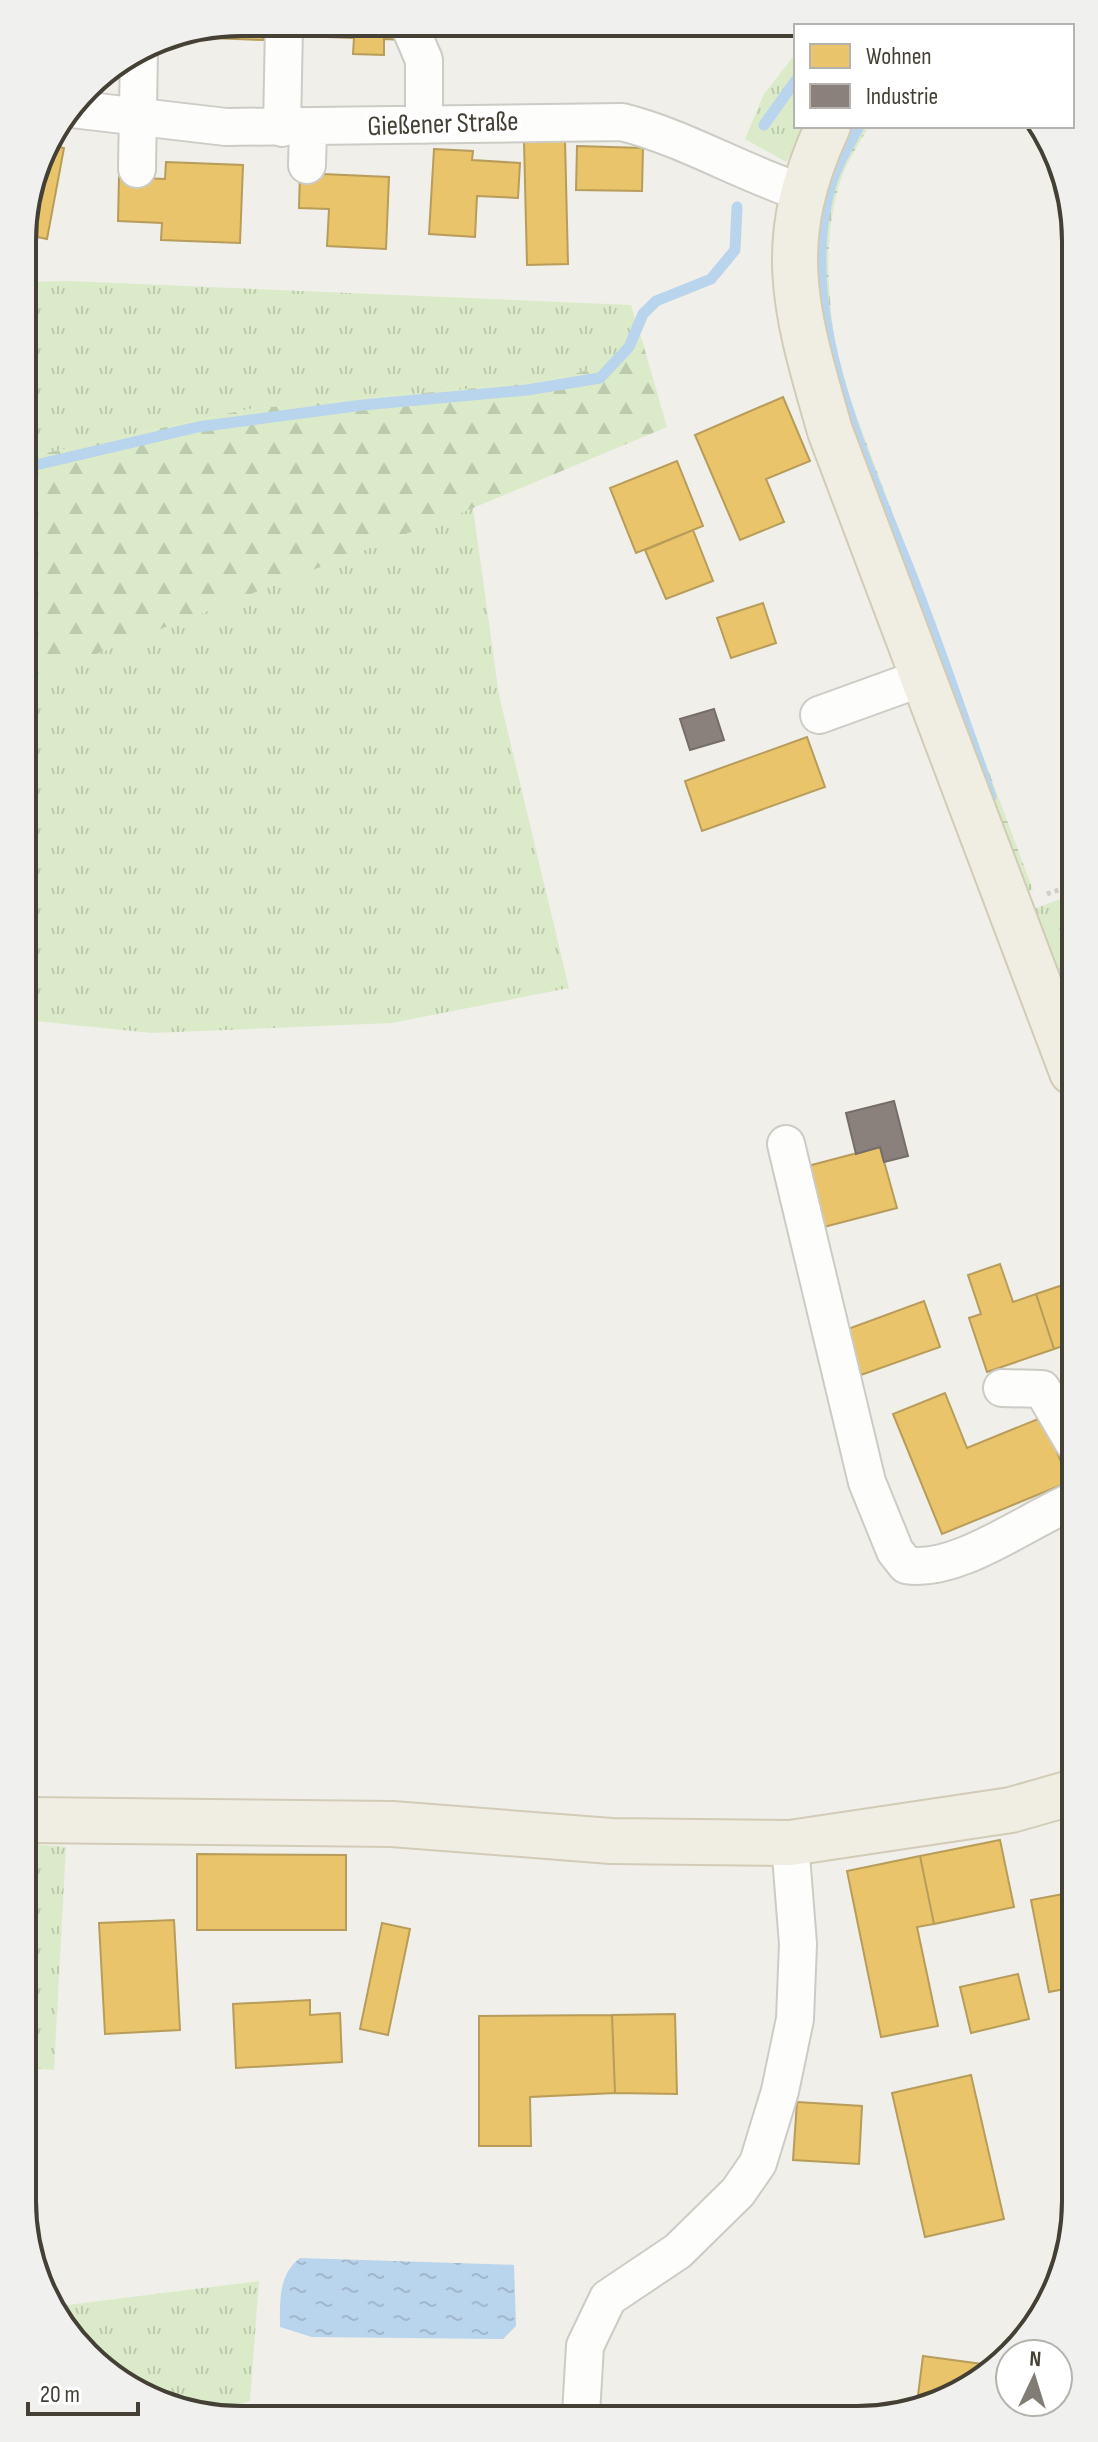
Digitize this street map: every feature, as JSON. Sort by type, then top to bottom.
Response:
[{"type":"main road","points":[[827,128],[809,164],[801,192],[794,262],[796,300],[804,342],[830,431],[1062,1045]]},
{"type":"main road","points":[[36,1820],[392,1824],[611,1841],[790,1843],[1011,1810],[1062,1795]]},
{"type":"street","points":[[285,36],[295,128],[307,165]]},
{"type":"street","points":[[414,36],[424,60],[424,125]]},
{"type":"street","points":[[137,169],[139,63]]},
{"type":"street","name":"Gießener Straße","points":[[83,111],[226,127],[622,122],[685,140],[719,159],[801,192]]},
{"type":"street","points":[[819,715],[924,677]]},
{"type":"street","points":[[786,1144],[867,1482],[895,1551],[906,1565],[925,1569],[955,1559],[1062,1506]]},
{"type":"street","points":[[1002,1388],[1042,1389],[1062,1423]]},
{"type":"street","points":[[581,2406],[585,2346],[608,2298],[678,2251],[738,2192],[758,2163],[780,2091],[795,2019],[798,1944],[790,1843]]},
{"type":"green space","points":[[794,56],[794,128],[805,128],[786,162],[745,139],[764,94]]},
{"type":"green space","points":[[848,128],[868,128],[843,175],[830,228],[830,299],[839,369],[1033,890],[1016,891],[829,368],[818,299],[816,252],[826,183]]},
{"type":"green space","points":[[36,282],[631,305],[644,347],[581,372],[542,382],[249,409],[36,455]]},
{"type":"green space","points":[[644,347],[667,427],[473,508],[36,677],[36,455],[249,409],[542,382],[581,372]]},
{"type":"green space","points":[[473,508],[499,695],[569,988],[392,1023],[152,1033],[36,1021],[36,677]]},
{"type":"green space","points":[[1062,898],[1062,996],[1029,911]]},
{"type":"green space","points":[[36,1845],[66,1847],[54,2070],[36,2069]]},
{"type":"green space","points":[[259,2281],[250,2401],[237,2406],[201,2402],[150,2385],[116,2364],[96,2346],[65,2305]]},
{"type":"water","points":[[300,2258],[514,2265],[516,2326],[503,2339],[312,2337],[280,2327],[284,2280]]},
{"type":"building: Wohnen","points":[[263,36],[263,40],[213,38]]},
{"type":"building: Wohnen","points":[[404,36],[404,40],[384,39],[384,55],[353,54],[354,38],[328,37]]},
{"type":"building: Wohnen","points":[[565,140],[568,264],[527,265],[524,141]]},
{"type":"building: Wohnen","points":[[577,146],[643,148],[642,191],[576,190]]},
{"type":"building: Wohnen","points":[[59,147],[64,148],[47,239],[36,237],[36,228],[43,188]]},
{"type":"building: Wohnen","points":[[434,149],[473,151],[472,160],[520,163],[518,198],[477,196],[475,237],[429,234]]},
{"type":"building: Wohnen","points":[[166,162],[243,165],[240,243],[161,240],[162,223],[118,221],[119,177],[165,179]]},
{"type":"building: Wohnen","points":[[300,173],[389,177],[386,249],[327,246],[329,209],[299,208]]},
{"type":"building: Wohnen","points":[[783,397],[810,461],[766,479],[784,522],[740,540],[695,435]]},
{"type":"building: Wohnen","points":[[677,461],[703,526],[636,553],[610,488]]},
{"type":"building: Wohnen","points":[[693,530],[713,581],[666,599],[645,550]]},
{"type":"building: Wohnen","points":[[763,603],[776,643],[731,658],[717,618]]},
{"type":"building: Wohnen","points":[[807,737],[825,787],[702,831],[685,781]]},
{"type":"building: Wohnen","points":[[880,1147],[897,1208],[820,1228],[804,1167]]},
{"type":"building: Wohnen","points":[[1000,1264],[1013,1302],[1036,1294],[1054,1349],[987,1372],[969,1318],[981,1314],[968,1275]]},
{"type":"building: Wohnen","points":[[1062,1285],[1062,1346],[1054,1349],[1036,1294]]},
{"type":"building: Wohnen","points":[[924,1301],[940,1347],[861,1375],[845,1330]]},
{"type":"building: Wohnen","points":[[945,1393],[967,1448],[1043,1417],[1062,1464],[1062,1485],[942,1534],[893,1414]]},
{"type":"building: Wohnen","points":[[1000,1840],[1014,1907],[934,1924],[920,1856]]},
{"type":"building: Wohnen","points":[[197,1854],[346,1855],[346,1930],[197,1930]]},
{"type":"building: Wohnen","points":[[920,1856],[934,1924],[917,1927],[938,2026],[881,2037],[847,1871]]},
{"type":"building: Wohnen","points":[[1062,1894],[1062,1990],[1049,1992],[1031,1900]]},
{"type":"building: Wohnen","points":[[174,1920],[180,2030],[105,2034],[99,1923]]},
{"type":"building: Wohnen","points":[[382,1923],[410,1929],[388,2035],[360,2029]]},
{"type":"building: Wohnen","points":[[1018,1974],[1029,2019],[971,2033],[960,1987]]},
{"type":"building: Wohnen","points":[[310,2000],[310,2015],[340,2013],[342,2062],[236,2068],[233,2004]]},
{"type":"building: Wohnen","points":[[675,2014],[677,2094],[615,2093],[612,2015]]},
{"type":"building: Wohnen","points":[[612,2015],[615,2093],[530,2097],[531,2146],[479,2146],[479,2016]]},
{"type":"building: Wohnen","points":[[971,2075],[1004,2219],[925,2237],[892,2093]]},
{"type":"building: Wohnen","points":[[797,2102],[862,2106],[859,2164],[793,2160]]},
{"type":"building: Wohnen","points":[[923,2356],[982,2364],[948,2385],[918,2396]]},
{"type":"building: Industrie","points":[[714,709],[724,740],[690,750],[680,719]]},
{"type":"building: Industrie","points":[[894,1101],[908,1156],[884,1162],[880,1147],[856,1154],[846,1113]]},
{"type":"waterway","points":[[764,125],[794,83]]},
{"type":"waterway","points":[[858,128],[832,181],[822,230],[821,281],[828,333],[840,384],[857,435],[933,633],[991,797]]},
{"type":"waterway","points":[[36,465],[198,427],[363,405],[527,390],[600,378],[629,347],[643,314],[656,301],[711,279],[735,250],[737,207]]}]
